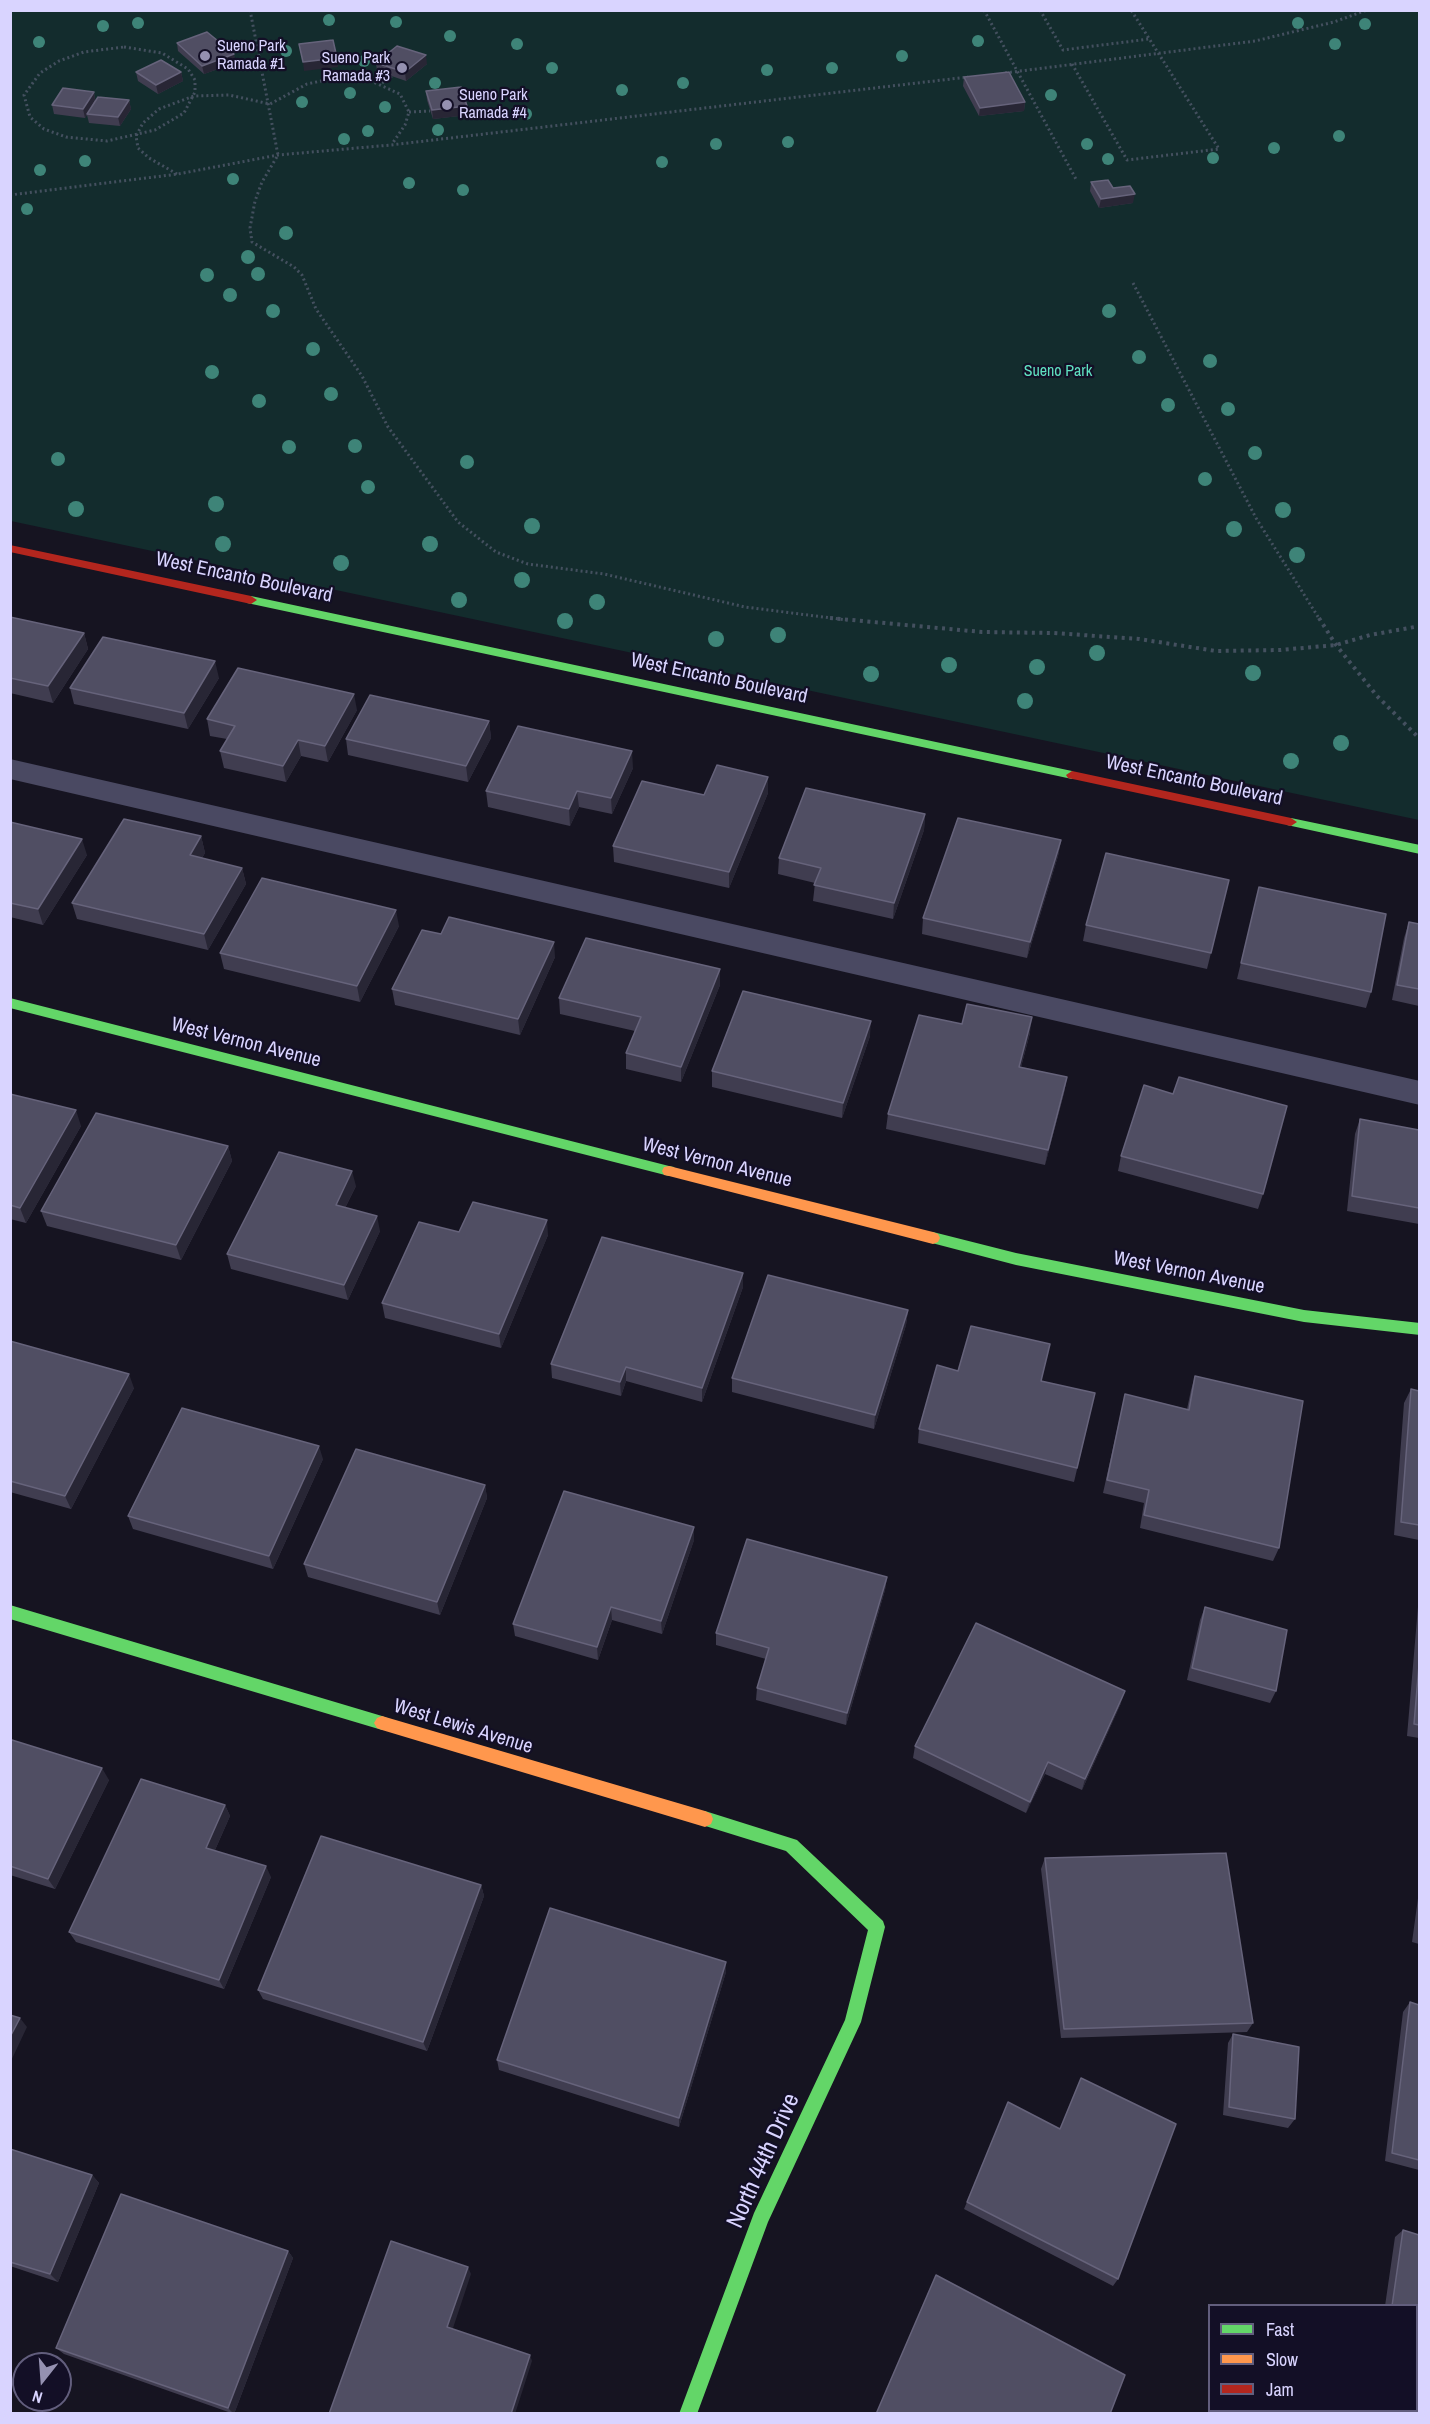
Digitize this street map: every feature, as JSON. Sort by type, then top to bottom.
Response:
[{"type":"street","name":"West Encanto Boulevard","points":[[10,548],[1419,850]]},
{"type":"street","name":"West Vernon Avenue","points":[[10,1003],[1016,1259],[1304,1316],[1419,1329]]},
{"type":"street","name":"West Lewis Avenue","points":[[10,1612],[791,1845],[877,1928]]},
{"type":"street","name":"North 44th Drive","points":[[688,2414],[760,2219],[853,2022],[877,1928]]},
{"type":"lane","points":[[10,769],[1419,1093]]},
{"type":"path","points":[[250,10],[270,104],[278,155],[262,182],[255,201],[250,228],[252,242],[294,267],[302,275],[316,309],[362,376],[388,427],[458,522],[474,537],[496,552],[528,564],[604,574],[745,607],[815,617],[982,632],[1054,633],[1139,639],[1216,651],[1280,650],[1336,645],[1370,635],[1419,626]]},
{"type":"path","points":[[984,10],[1077,181]]},
{"type":"path","points":[[1040,10],[1063,50],[1149,39]]},
{"type":"path","points":[[1072,64],[1127,160],[1219,149],[1131,10]]},
{"type":"path","points":[[995,74],[1255,41],[1334,22],[1367,10]]},
{"type":"path","points":[[111,48],[138,48],[162,53],[181,63],[195,80],[194,96],[188,107],[177,118],[155,130],[136,136],[93,141],[55,134],[30,117],[26,110],[24,95],[32,80],[48,66],[84,52],[111,48]]},
{"type":"path","points":[[181,63],[188,60]]},
{"type":"path","points":[[323,69],[326,80]]},
{"type":"path","points":[[381,84],[392,76]]},
{"type":"path","points":[[10,195],[178,174],[278,155],[392,145],[971,76]]},
{"type":"path","points":[[178,174],[149,158],[138,148],[136,136],[143,123],[159,109],[194,96],[229,95],[270,104],[307,84],[326,80],[358,79],[381,84],[400,94],[409,112],[405,125],[392,145]]},
{"type":"path","points":[[409,112],[430,111]]},
{"type":"path","points":[[1133,283],[1256,518],[1336,645],[1377,696],[1419,739]]},
{"type":"green space","name":"Sueno Park","points":[[11,11],[1419,11],[1419,820],[11,521]]},
{"type":"building","points":[[207,32],[234,54],[202,66],[177,43]]},
{"type":"building","points":[[333,40],[337,58],[303,62],[299,44]]},
{"type":"building","points":[[397,46],[426,55],[405,72],[376,63]]},
{"type":"building","points":[[161,60],[181,72],[156,85],[136,72]]},
{"type":"building","points":[[1009,72],[1025,102],[980,108],[964,77]]},
{"type":"building","points":[[461,87],[467,106],[432,110],[426,91]]},
{"type":"building","points":[[63,88],[94,92],[83,109],[52,105]]},
{"type":"building","points":[[98,97],[129,100],[118,117],[87,114]]},
{"type":"building","points":[[1108,180],[1113,188],[1130,186],[1135,194],[1101,199],[1091,182]]},
{"type":"building","points":[[10,617],[84,633],[48,686],[10,678]]},
{"type":"building","points":[[103,637],[215,661],[184,713],[70,688]]},
{"type":"building","points":[[238,668],[354,694],[325,746],[298,740],[283,766],[220,751],[235,726],[207,719]]},
{"type":"building","points":[[370,695],[489,721],[466,766],[346,739]]},
{"type":"building","points":[[518,726],[632,751],[611,798],[577,791],[569,809],[486,791]]},
{"type":"building","points":[[717,765],[768,777],[729,872],[613,846],[642,781],[704,795]]},
{"type":"building","points":[[806,788],[925,814],[894,903],[814,885],[821,868],[779,858]]},
{"type":"building","points":[[958,818],[1061,840],[1030,942],[923,918]]},
{"type":"building","points":[[124,819],[201,836],[190,855],[242,868],[204,934],[72,903]]},
{"type":"building","points":[[10,822],[82,839],[38,909],[10,903]]},
{"type":"building","points":[[1106,853],[1229,880],[1211,953],[1086,925]]},
{"type":"building","points":[[262,878],[396,910],[357,986],[220,953]]},
{"type":"building","points":[[1259,887],[1386,914],[1371,992],[1241,963]]},
{"type":"building","points":[[449,917],[554,942],[518,1019],[392,989],[422,930],[441,934]]},
{"type":"building","points":[[1409,922],[1419,924],[1419,989],[1397,985]]},
{"type":"building","points":[[586,938],[720,969],[681,1067],[626,1053],[641,1017],[559,998]]},
{"type":"building","points":[[743,991],[871,1021],[843,1103],[712,1071]]},
{"type":"building","points":[[967,1004],[1032,1017],[1019,1067],[1067,1077],[1048,1150],[888,1114],[919,1015],[962,1024]]},
{"type":"building","points":[[1179,1077],[1287,1106],[1263,1194],[1121,1156],[1144,1085],[1173,1094]]},
{"type":"building","points":[[10,1094],[76,1110],[20,1208],[10,1205]]},
{"type":"building","points":[[96,1113],[228,1146],[176,1245],[41,1211]]},
{"type":"building","points":[[1360,1119],[1419,1130],[1419,1208],[1352,1196]]},
{"type":"building","points":[[279,1152],[352,1171],[336,1205],[377,1216],[344,1285],[227,1254]]},
{"type":"building","points":[[473,1202],[547,1220],[499,1334],[382,1303],[419,1222],[459,1232]]},
{"type":"building","points":[[602,1237],[743,1273],[702,1388],[626,1367],[620,1382],[551,1364]]},
{"type":"building","points":[[768,1275],[908,1310],[875,1415],[732,1378]]},
{"type":"building","points":[[971,1326],[1050,1344],[1041,1381],[1095,1393],[1077,1468],[919,1429],[937,1365],[958,1371]]},
{"type":"building","points":[[10,1341],[129,1374],[65,1496],[10,1481]]},
{"type":"building","points":[[1195,1376],[1303,1401],[1279,1548],[1144,1515],[1149,1490],[1107,1480],[1125,1394],[1189,1410]]},
{"type":"building","points":[[1411,1389],[1419,1391],[1419,1525],[1401,1522]]},
{"type":"building","points":[[182,1408],[319,1446],[269,1556],[128,1516]]},
{"type":"building","points":[[356,1449],[485,1485],[437,1602],[304,1564]]},
{"type":"building","points":[[564,1491],[694,1527],[661,1621],[611,1607],[597,1647],[513,1624]]},
{"type":"building","points":[[747,1539],[887,1577],[847,1713],[757,1688],[769,1648],[716,1633]]},
{"type":"building","points":[[1205,1607],[1287,1630],[1276,1691],[1192,1668]]},
{"type":"building","points":[[976,1623],[1125,1691],[1085,1779],[1048,1762],[1030,1802],[915,1746]]},
{"type":"building","points":[[1419,1665],[1419,1725],[1414,1724]]},
{"type":"building","points":[[12,1740],[102,1768],[48,1879],[10,1866],[10,1742]]},
{"type":"building","points":[[141,1779],[225,1805],[206,1848],[266,1866],[219,1980],[69,1932]]},
{"type":"building","points":[[321,1836],[481,1885],[423,2042],[258,1990]]},
{"type":"building","points":[[1226,1853],[1253,2023],[1064,2029],[1045,1858]]},
{"type":"building","points":[[550,1908],[726,1962],[679,2118],[497,2060]]},
{"type":"building","points":[[1410,2002],[1419,2005],[1419,2160],[1392,2153]]},
{"type":"building","points":[[10,2015],[20,2018],[10,2037]]},
{"type":"building","points":[[1233,2034],[1299,2047],[1295,2119],[1229,2107]]},
{"type":"building","points":[[1081,2078],[1176,2124],[1118,2279],[967,2202],[1008,2102],[1060,2129]]},
{"type":"building","points":[[10,2149],[92,2175],[50,2274],[10,2262]]},
{"type":"building","points":[[121,2194],[288,2251],[228,2408],[56,2348]]},
{"type":"building","points":[[1403,2230],[1419,2235],[1419,2414],[1377,2414],[1377,2412],[1418,2412],[1418,2304],[1392,2304]]},
{"type":"building","points":[[391,2241],[468,2267],[447,2327],[530,2355],[511,2414],[329,2414]]},
{"type":"building","points":[[936,2275],[1125,2375],[1110,2414],[876,2414]]},
{"type":"traffic: fast","points":[[251,600],[1072,775]]},
{"type":"traffic: fast","points":[[1291,822],[1420,850]]},
{"type":"traffic: fast","points":[[10,1003],[669,1171]]},
{"type":"traffic: fast","points":[[933,1238],[1016,1259],[1304,1316],[1420,1329]]},
{"type":"traffic: fast","points":[[10,1612],[382,1723]]},
{"type":"traffic: fast","points":[[688,2414],[760,2219],[853,2022],[877,1927],[791,1845],[705,1819]]},
{"type":"traffic: slow","points":[[669,1171],[933,1238]]},
{"type":"traffic: slow","points":[[382,1723],[705,1819]]},
{"type":"traffic: jam","points":[[10,548],[251,600]]},
{"type":"traffic: jam","points":[[1072,775],[1291,822]]},
{"type":"place","name":"Sueno Park Ramada #1","points":[[205,56]]},
{"type":"place","name":"Sueno Park Ramada #3","points":[[402,68]]},
{"type":"place","name":"Sueno Park Ramada #4","points":[[447,105]]}]
